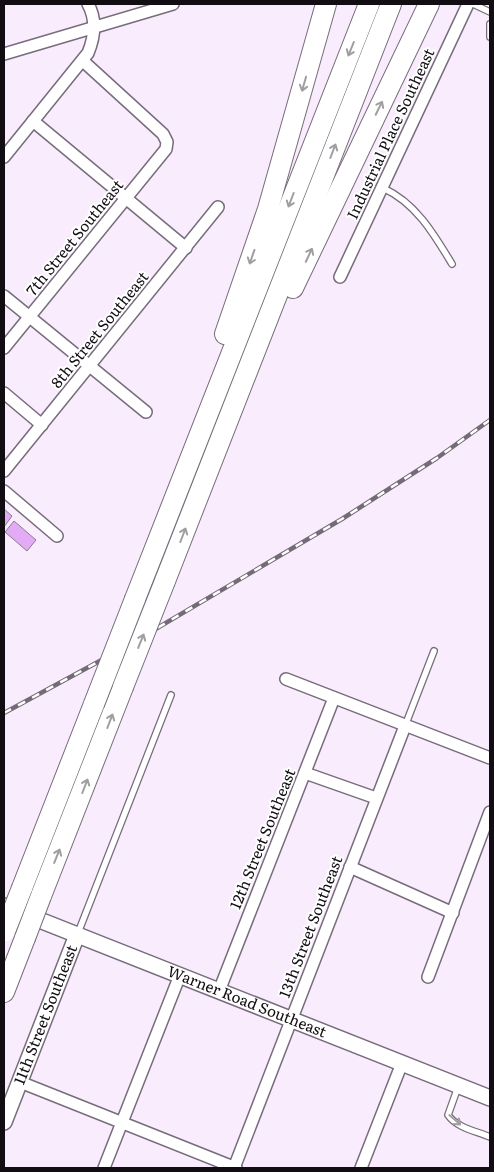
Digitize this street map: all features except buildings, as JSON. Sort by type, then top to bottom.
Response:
[{"type":"highway","points":[[164,525],[194,420],[268,209],[326,4]]},
{"type":"highway","points":[[5,933],[369,4]]},
{"type":"highway","points":[[4,992],[391,4]]},
{"type":"highway","points":[[207,473],[239,418],[295,284],[429,4]]},
{"type":"street","points":[[4,157],[83,61],[92,44],[94,25],[88,4]]},
{"type":"street","points":[[4,54],[94,25],[173,4]]},
{"type":"street","name":"Industrial Place Southeast","points":[[340,277],[468,4]]},
{"type":"street","name":"7th Street Southeast","points":[[4,348],[160,158],[167,145],[163,134],[83,61]]},
{"type":"street","points":[[34,121],[186,248]]},
{"type":"street","name":"8th Street Southeast","points":[[4,471],[218,207]]},
{"type":"street","points":[[4,296],[146,412]]},
{"type":"street","points":[[4,393],[42,425]]},
{"type":"street","points":[[4,492],[57,536]]},
{"type":"street","points":[[286,679],[490,758]]},
{"type":"street","name":"12th Street Southeast","points":[[219,991],[334,698]]},
{"type":"street","name":"13th Street Southeast","points":[[235,1168],[405,726]]},
{"type":"street","points":[[305,773],[376,798]]},
{"type":"street","points":[[428,977],[490,812]]},
{"type":"street","points":[[350,867],[453,913]]},
{"type":"street","name":"Warner Road Southeast","points":[[4,906],[490,1098]]},
{"type":"street","name":"11th Street Southeast","points":[[4,1122],[77,935]]},
{"type":"street","points":[[104,1168],[180,975]]},
{"type":"street","points":[[361,1168],[402,1063]]},
{"type":"street","points":[[20,1082],[235,1168]]},
{"type":"lane","points":[[473,4],[490,12]]},
{"type":"lane","points":[[490,24],[490,37]]},
{"type":"lane","points":[[383,188],[404,201],[425,222],[452,264]]},
{"type":"lane","points":[[405,726],[434,651]]},
{"type":"lane","points":[[77,935],[172,695]]},
{"type":"lane","points":[[458,1085],[448,1115],[460,1125],[490,1137]]},
{"type":"railway","points":[[4,713],[120,650],[342,519],[437,458],[490,420]]}]
